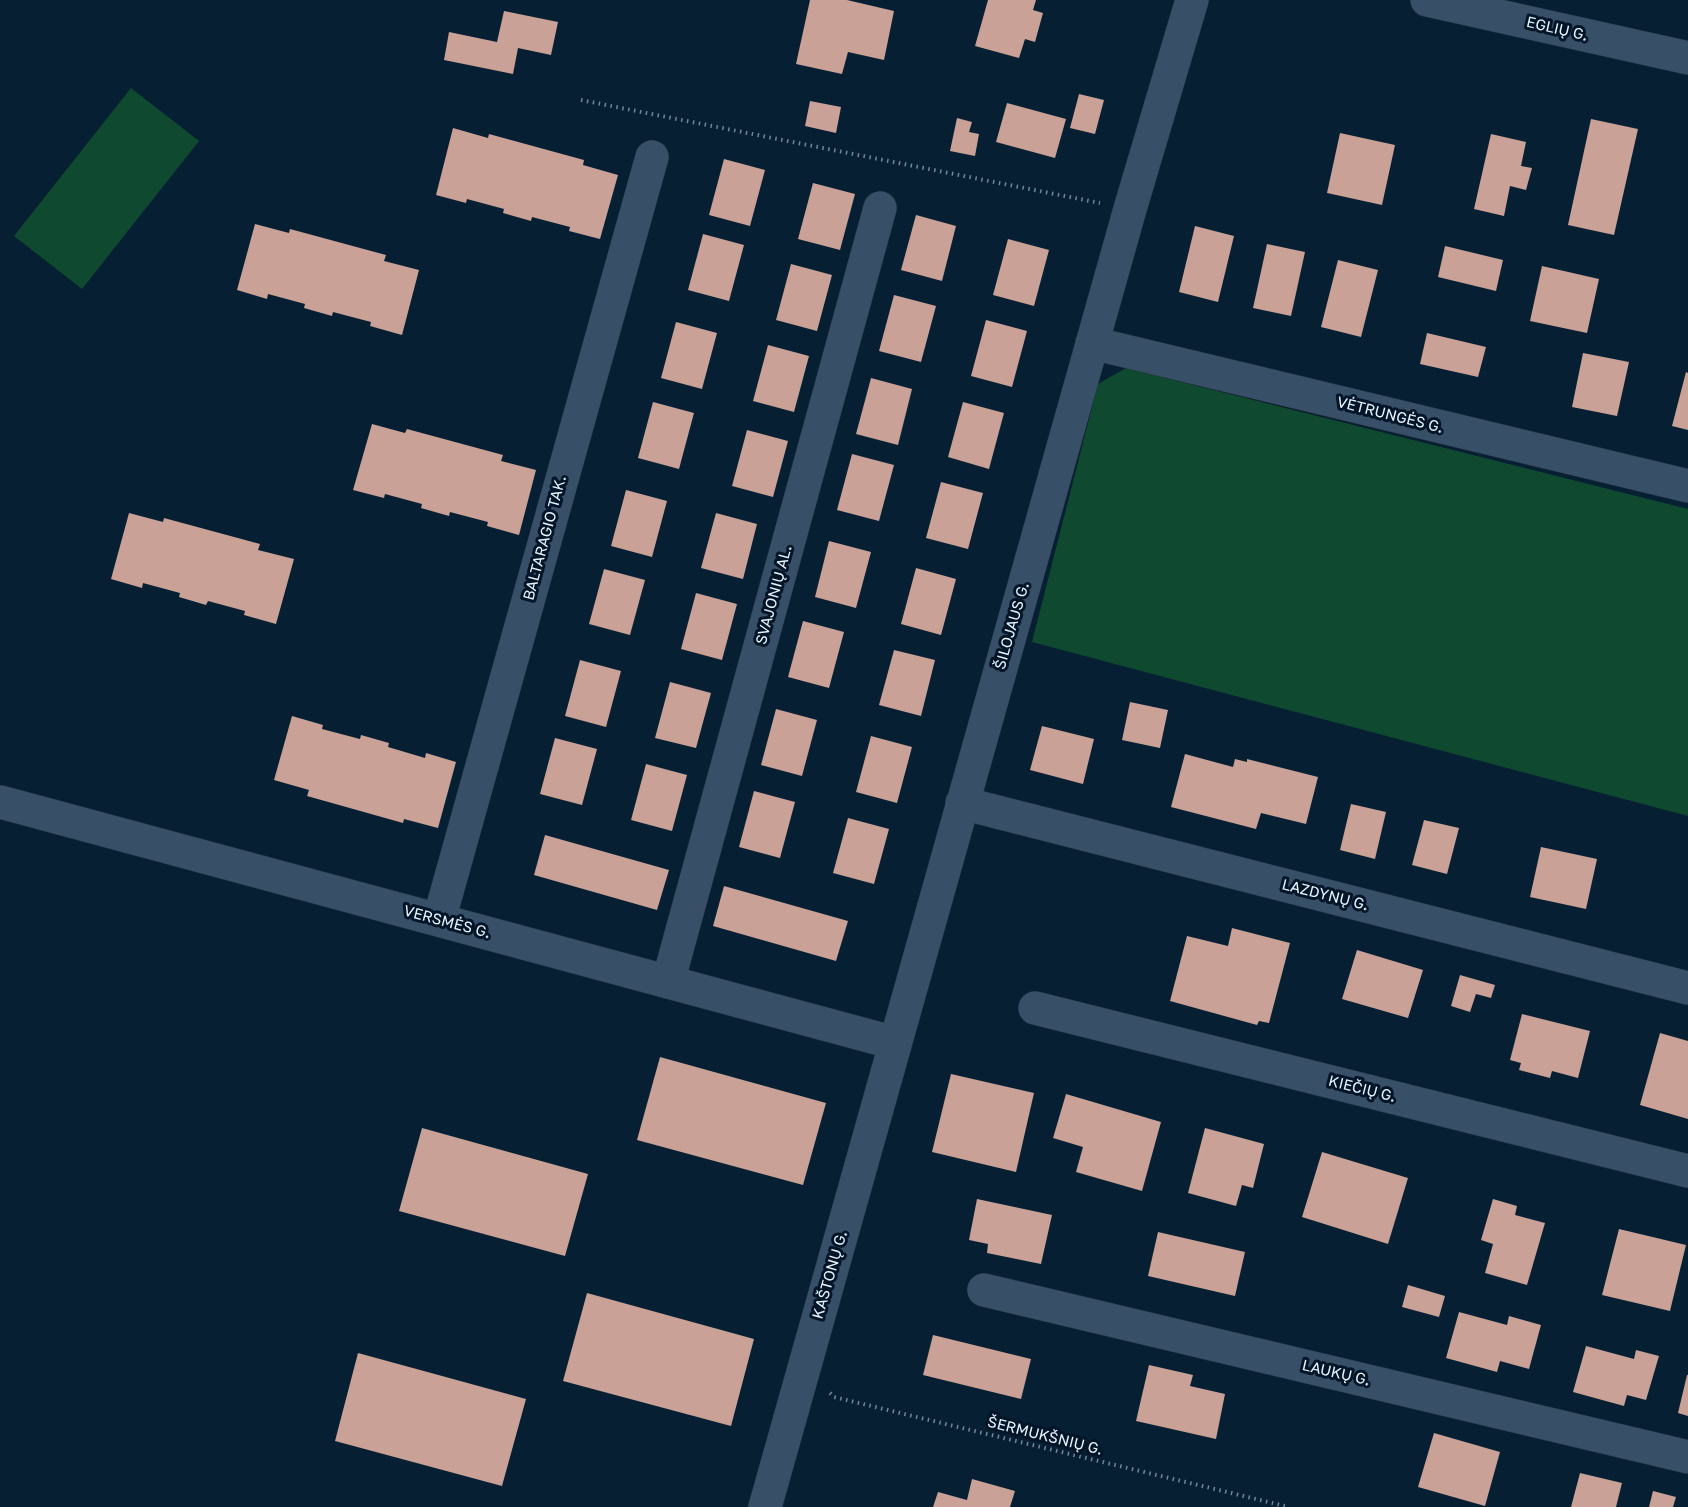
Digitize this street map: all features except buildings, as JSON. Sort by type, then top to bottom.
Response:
[{"type":"street","name":"ŠILOJAUS G.","points":[[895,1043],[1130,209],[1192,0]]},
{"type":"street","name":"EGLIŲ G.","points":[[1426,0],[1688,58]]},
{"type":"street","name":"BALTARAGIO TAK.","points":[[439,920],[652,157]]},
{"type":"street","name":"SVAJONIŲ AL.","points":[[668,982],[880,208]]},
{"type":"street","name":"VĖTRUNGĖS G.","points":[[1092,343],[1688,486]]},
{"type":"street","name":"VERSMĖS G.","points":[[0,802],[895,1043]]},
{"type":"street","name":"LAZDYNŲ G.","points":[[962,803],[1688,988]]},
{"type":"street","name":"KIEČIŲ G.","points":[[1035,1008],[1688,1171]]},
{"type":"street","name":"KAŠTONŲ G.","points":[[765,1507],[895,1043]]},
{"type":"street","name":"LAUKŲ G.","points":[[984,1290],[1688,1457]]},
{"type":"path","points":[[580,100],[1130,209]]},
{"type":"path","name":"ŠERMUKŠNIŲ G.","points":[[802,1372],[834,1397],[1288,1507]]},
{"type":"green space","points":[[131,88],[199,141],[82,289],[14,236]]},
{"type":"green space","points":[[1126,368],[1688,509],[1688,816],[1032,642],[1098,384]]}]
